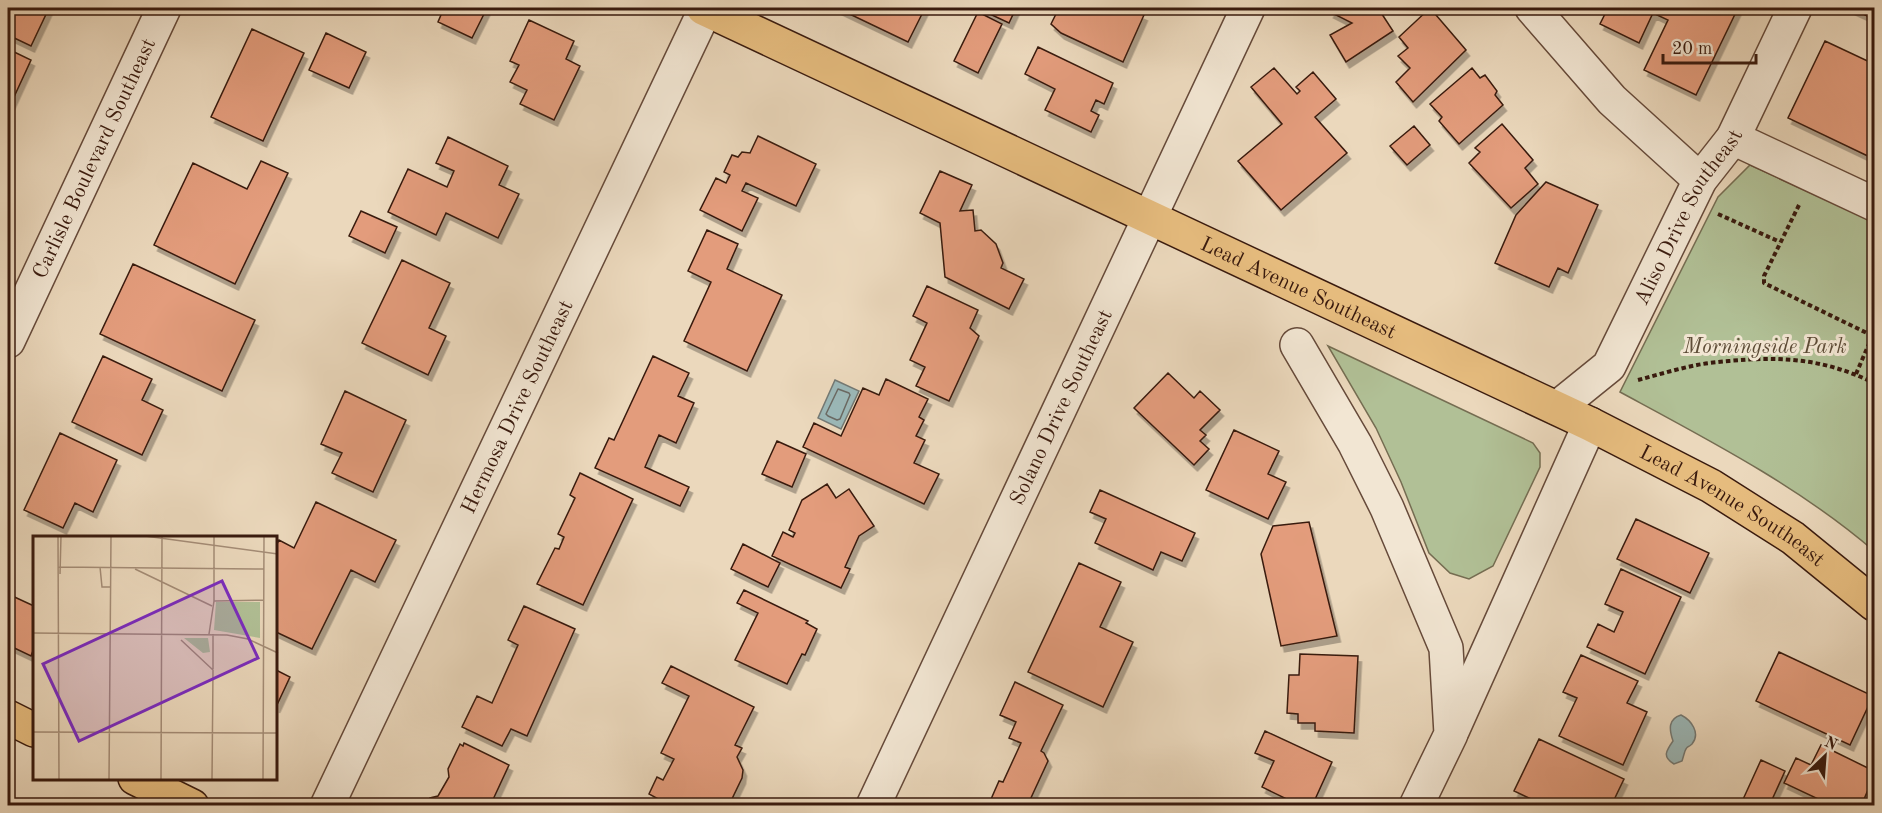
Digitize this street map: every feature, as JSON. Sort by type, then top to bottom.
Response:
[{"type":"main road","name":"Lead Avenue Southeast","points":[[704,8],[1590,424],[1711,486],[1793,538],[1875,604]]},
{"type":"main road","points":[[8,717],[33,730]]},
{"type":"main road","points":[[139,780],[192,806]]},
{"type":"street","name":"Carlisle Boulevard Southeast","points":[[8,341],[164,8]]},
{"type":"street","name":"Hermosa Drive Southeast","points":[[327,806],[704,8]]},
{"type":"street","name":"Solano Drive Southeast","points":[[873,806],[1248,8]]},
{"type":"street","points":[[1532,8],[1612,100],[1700,180]]},
{"type":"street","name":"Aliso Drive Southeast","points":[[1557,408],[1609,366],[1700,180],[1734,138],[1795,8]]},
{"type":"street","points":[[1734,138],[1875,204]]},
{"type":"street","points":[[1297,345],[1355,444],[1387,508],[1446,648],[1451,734]]},
{"type":"street","points":[[1416,806],[1451,734],[1590,424]]},
{"type":"path","points":[[1808,208],[1798,204],[1764,276],[1764,283],[1874,334],[1856,374]]},
{"type":"path","points":[[1717,214],[1780,242]]},
{"type":"path","points":[[1635,381],[1699,364],[1782,358],[1822,363],[1875,383]]},
{"type":"green space","name":"Morningside Park","points":[[1750,165],[1874,222],[1874,551],[1784,485],[1719,446],[1620,392],[1718,197]]},
{"type":"green space","points":[[1328,346],[1533,443],[1540,453],[1540,467],[1493,566],[1469,579],[1450,573],[1429,553],[1401,482],[1376,428]]},
{"type":"water","points":[[835,380],[859,391],[841,429],[818,418]]},
{"type":"water","points":[[1681,715],[1694,727],[1695,740],[1687,747],[1682,761],[1674,764],[1666,754],[1673,741],[1670,729],[1672,722]]},
{"type":"building","points":[[8,8],[49,8],[31,46],[8,35]]},
{"type":"building","points":[[444,8],[487,8],[472,38],[438,22]]},
{"type":"building","points":[[837,8],[925,8],[908,42]]},
{"type":"building","points":[[979,8],[1016,8],[1009,23]]},
{"type":"building","points":[[1059,8],[1128,8],[1144,15],[1123,62],[1061,33],[1051,24]]},
{"type":"building","points":[[1332,8],[1378,8],[1393,31],[1346,62],[1330,35],[1352,23],[1330,12]]},
{"type":"building","points":[[1430,8],[1466,50],[1413,102],[1396,82],[1410,68],[1398,56],[1408,48],[1399,37]]},
{"type":"building","points":[[1608,8],[1738,8],[1696,95],[1644,70],[1668,20],[1653,13],[1639,43],[1600,24]]},
{"type":"building","points":[[1850,8],[1874,8],[1874,19]]},
{"type":"building","points":[[978,12],[1002,24],[978,73],[954,61]]},
{"type":"building","points":[[529,20],[574,41],[566,59],[580,66],[554,120],[520,104],[527,90],[510,82],[519,65],[510,61]]},
{"type":"building","points":[[252,29],[304,53],[263,141],[211,117]]},
{"type":"building","points":[[326,33],[366,52],[349,88],[309,70]]},
{"type":"building","points":[[1825,41],[1874,64],[1874,159],[1788,118]]},
{"type":"building","points":[[1038,47],[1113,83],[1104,104],[1096,100],[1091,111],[1099,115],[1091,132],[1045,110],[1055,89],[1025,74]]},
{"type":"building","points":[[8,49],[31,60],[8,110]]},
{"type":"building","points":[[1274,68],[1297,94],[1300,91],[1296,87],[1313,72],[1336,99],[1315,117],[1347,153],[1281,210],[1238,161],[1282,124],[1251,87]]},
{"type":"building","points":[[1472,68],[1480,78],[1485,75],[1497,91],[1495,95],[1503,105],[1459,144],[1439,121],[1442,117],[1430,104]]},
{"type":"building","points":[[1502,124],[1533,160],[1525,168],[1538,184],[1511,208],[1469,163],[1480,152],[1475,148]]},
{"type":"building","points":[[1414,126],[1430,145],[1407,165],[1390,146]]},
{"type":"building","points":[[758,136],[816,164],[796,206],[746,183],[742,191],[758,198],[742,231],[700,210],[716,178],[726,183],[730,175],[724,172],[732,155],[738,157],[742,152],[750,153]]},
{"type":"building","points":[[448,137],[508,166],[499,185],[519,194],[498,238],[446,213],[436,235],[388,212],[408,169],[447,187],[454,171],[436,163]]},
{"type":"building","points":[[261,161],[288,173],[235,284],[154,245],[193,163],[247,189]]},
{"type":"building","points":[[940,171],[972,185],[960,211],[973,210],[975,231],[981,230],[996,244],[1003,263],[1001,268],[1024,279],[1009,309],[945,277],[940,223],[920,213]]},
{"type":"building","points":[[1546,182],[1598,205],[1568,273],[1558,268],[1549,287],[1495,263],[1516,215]]},
{"type":"building","points":[[361,211],[397,227],[385,253],[349,236]]},
{"type":"building","points":[[707,230],[738,244],[727,269],[782,295],[747,371],[684,341],[711,282],[688,271]]},
{"type":"building","points":[[402,260],[450,283],[429,328],[446,336],[428,375],[362,343]]},
{"type":"building","points":[[133,264],[255,320],[222,391],[100,334]]},
{"type":"building","points":[[927,286],[978,310],[970,328],[979,336],[949,401],[916,386],[925,367],[910,360],[927,323],[913,316]]},
{"type":"building","points":[[103,356],[152,379],[142,400],[163,410],[142,455],[72,422]]},
{"type":"building","points":[[653,356],[689,373],[678,396],[694,403],[676,443],[659,435],[645,467],[689,487],[680,506],[595,468],[609,438],[614,440]]},
{"type":"building","points":[[1168,373],[1194,398],[1200,391],[1220,410],[1200,430],[1206,435],[1200,441],[1209,449],[1194,465],[1134,408]]},
{"type":"building","points":[[886,379],[928,399],[919,417],[924,420],[916,436],[925,440],[914,463],[939,474],[924,504],[803,447],[814,423],[841,436],[863,388],[879,395]]},
{"type":"building","points":[[345,391],[406,420],[373,492],[332,473],[342,453],[321,444]]},
{"type":"building","points":[[1234,430],[1279,451],[1268,474],[1286,482],[1268,519],[1206,490]]},
{"type":"building","points":[[60,433],[117,460],[93,512],[75,503],[63,528],[24,510]]},
{"type":"building","points":[[777,441],[806,454],[792,487],[762,474]]},
{"type":"building","points":[[580,473],[633,499],[583,605],[537,584],[555,548],[559,549],[564,537],[558,534],[575,498],[570,495]]},
{"type":"building","points":[[827,484],[836,498],[849,489],[874,526],[859,536],[845,567],[850,569],[841,588],[772,556],[783,532],[793,537],[795,533],[789,530],[802,500]]},
{"type":"building","points":[[1100,490],[1195,533],[1182,561],[1161,552],[1153,570],[1095,543],[1106,519],[1090,512]]},
{"type":"building","points":[[316,502],[396,540],[375,582],[351,570],[312,649],[278,633],[278,542],[279,540],[294,548]]},
{"type":"building","points":[[1636,519],[1709,553],[1690,593],[1617,559]]},
{"type":"building","points":[[1309,522],[1337,636],[1281,646],[1261,554],[1273,526]]},
{"type":"building","points":[[743,544],[780,563],[768,587],[731,569]]},
{"type":"building","points":[[1079,563],[1121,582],[1100,627],[1133,642],[1103,707],[1028,672]]},
{"type":"building","points":[[1621,569],[1681,597],[1645,674],[1587,647],[1598,624],[1614,632],[1623,612],[1605,604]]},
{"type":"building","points":[[744,590],[808,621],[806,623],[817,629],[805,655],[802,654],[787,684],[735,660],[758,613],[737,603]]},
{"type":"building","points":[[8,594],[33,606],[33,651],[31,656],[8,645]]},
{"type":"building","points":[[524,606],[575,629],[527,736],[511,729],[502,746],[462,727],[477,696],[492,703],[518,645],[508,640]]},
{"type":"building","points":[[1779,652],[1873,696],[1850,745],[1756,701]]},
{"type":"building","points":[[1300,654],[1358,656],[1354,733],[1315,731],[1315,723],[1298,723],[1298,714],[1287,713],[1289,675],[1299,675]]},
{"type":"building","points":[[1581,655],[1638,681],[1627,703],[1647,712],[1623,765],[1559,736],[1577,698],[1563,692]]},
{"type":"building","points":[[671,666],[754,707],[735,745],[742,748],[737,757],[743,770],[742,778],[731,801],[735,803],[734,806],[671,806],[649,794],[657,777],[663,780],[674,759],[661,753],[689,696],[662,683]]},
{"type":"building","points":[[278,671],[290,677],[278,703]]},
{"type":"building","points":[[1015,682],[1063,705],[1041,751],[1048,761],[1030,800],[1041,806],[988,806],[999,781],[1003,782],[1021,743],[1009,738],[1016,722],[1000,715]]},
{"type":"building","points":[[1265,731],[1332,762],[1312,806],[1301,806],[1262,787],[1274,761],[1255,753]]},
{"type":"building","points":[[1539,739],[1624,779],[1611,806],[1595,800],[1592,806],[1546,806],[1514,791]]},
{"type":"building","points":[[464,743],[509,765],[490,806],[426,806],[430,798],[438,796],[449,777],[448,769],[460,744],[463,746]]},
{"type":"building","points":[[1821,745],[1874,771],[1861,806],[1833,806],[1784,783],[1796,758],[1811,765]]},
{"type":"building","points":[[1761,760],[1785,771],[1771,802],[1778,806],[1740,806]]}]
